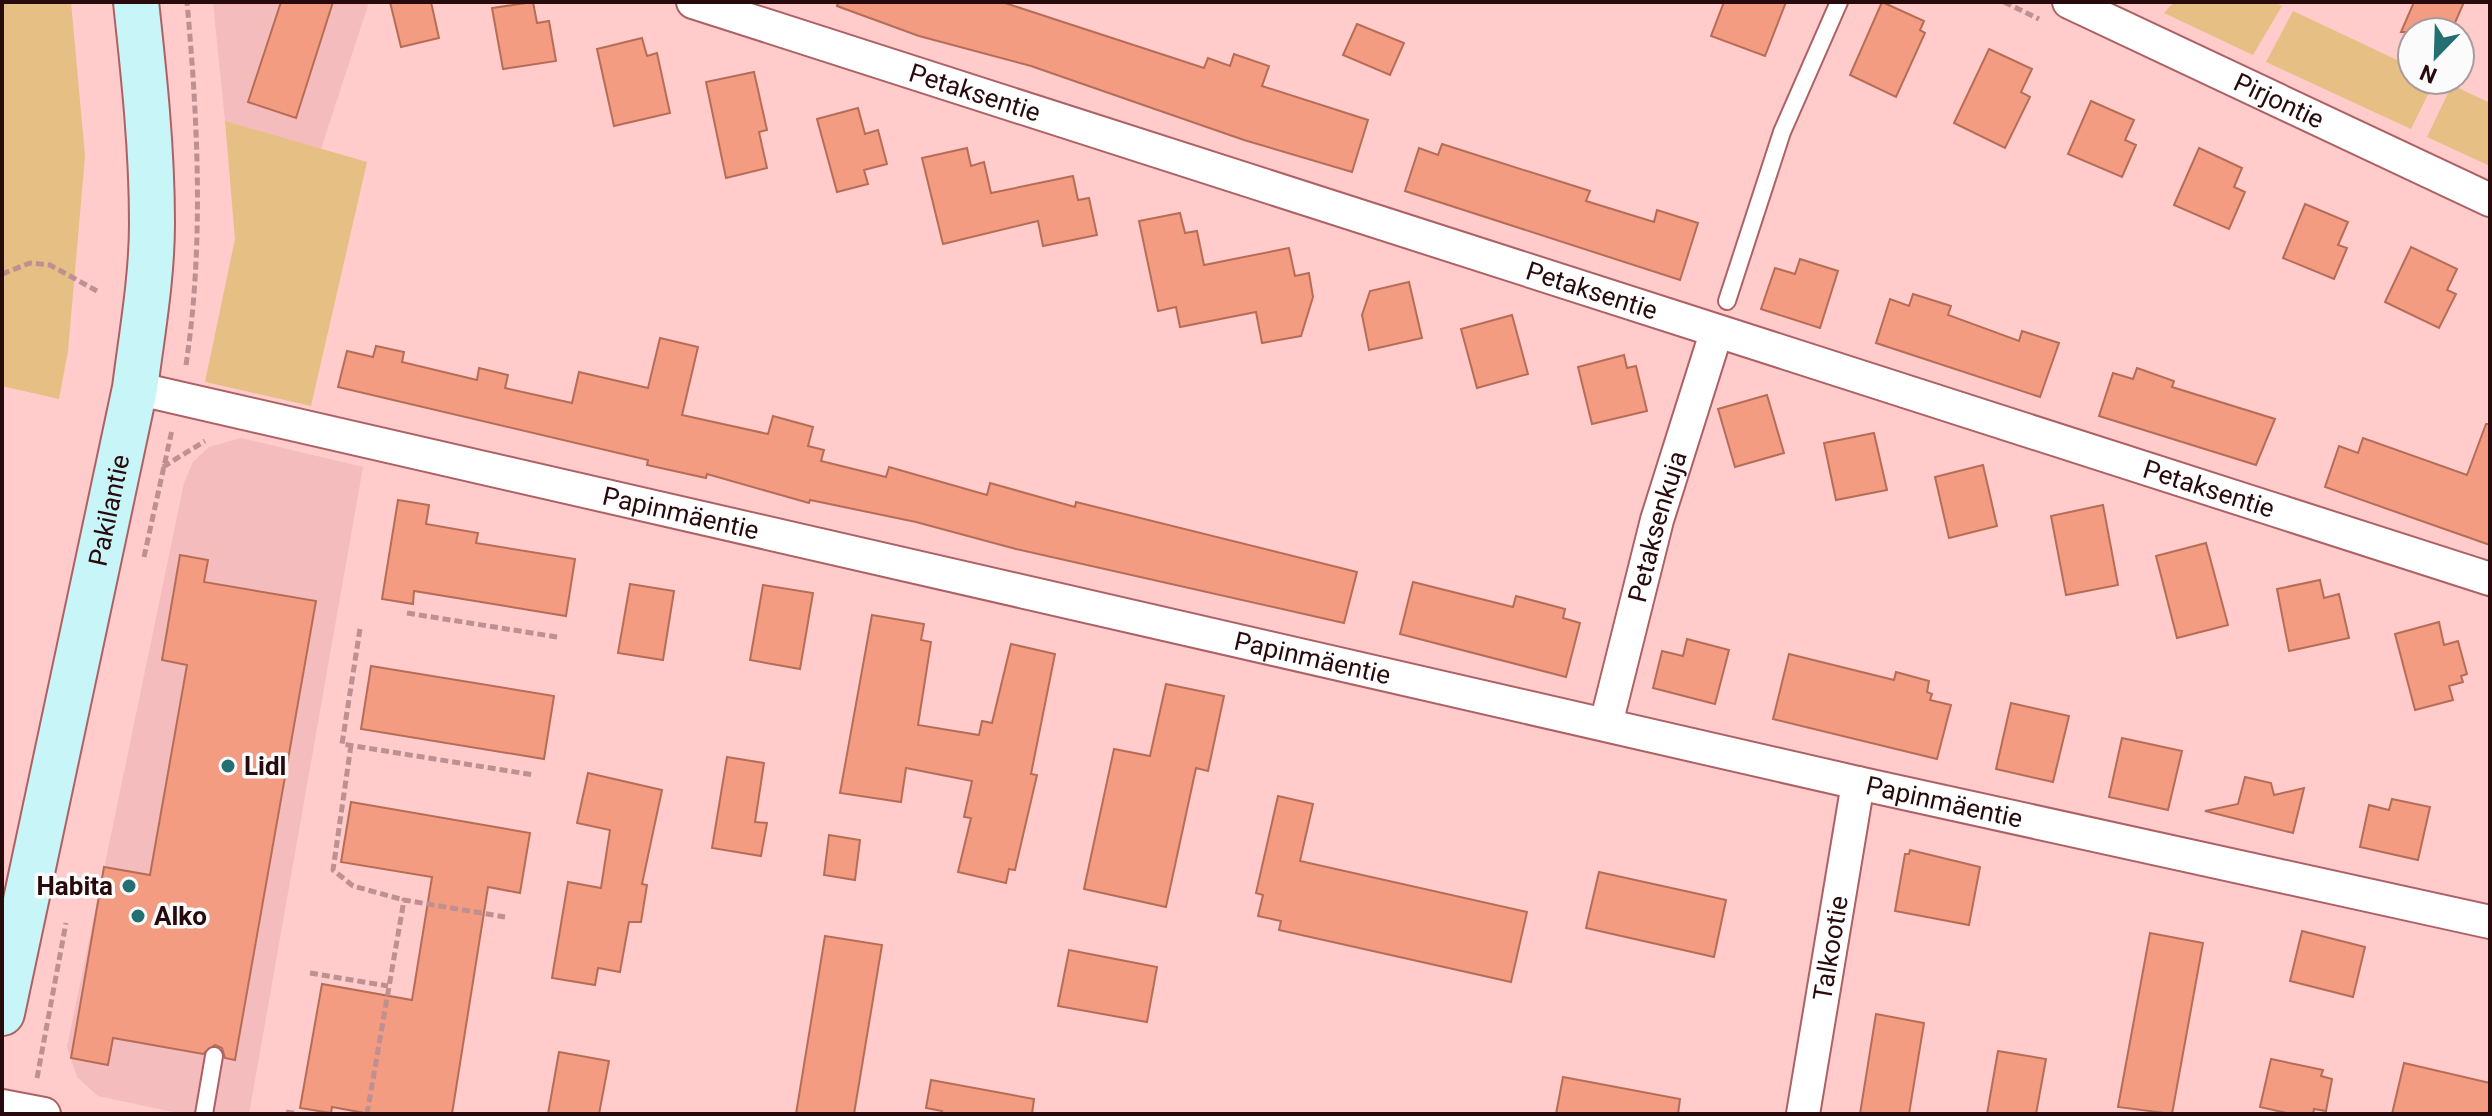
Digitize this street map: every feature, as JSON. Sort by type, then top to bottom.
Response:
[{"type":"main road","name":"Pakilantie","points":[[2,1013],[135,388],[149,283],[152,223],[146,99],[136,2]]},
{"type":"street","name":"Petaksentie","points":[[693,2],[1716,333],[2490,579]]},
{"type":"street","name":"Pirjontie","points":[[2069,2],[2490,200]]},
{"type":"street","name":"Petaksenkuja","points":[[1606,724],[1657,520],[1716,333]]},
{"type":"street","name":"Papinmäentie","points":[[135,388],[1858,783],[2490,922]]},
{"type":"street","name":"Talkootie","points":[[1803,1114],[1858,783]]},
{"type":"street","points":[[2,1106],[44,1114]]},
{"type":"lane","points":[[1727,301],[1782,132],[1839,2]]},
{"type":"lane","points":[[204,1114],[214,1056]]},
{"type":"path","points":[[2,274],[30,263],[50,265],[97,291]]},
{"type":"path","points":[[407,613],[557,637]]},
{"type":"path","points":[[360,629],[342,744],[534,775]]},
{"type":"path","points":[[351,745],[333,870],[353,886],[404,900],[505,917]]},
{"type":"path","points":[[367,1114],[404,900]]},
{"type":"path","points":[[310,973],[388,986]]},
{"type":"path","points":[[286,1112],[298,1114]]},
{"type":"shaded area","points":[[2,2],[71,2],[85,156],[68,351],[59,399],[2,386]]},
{"type":"shaded area","points":[[213,2],[369,2],[321,149],[225,121]]},
{"type":"shaded area","points":[[2174,2],[2273,2],[2282,6],[2253,55],[2164,13]]},
{"type":"shaded area","points":[[2293,11],[2396,59],[2396,96],[2427,96],[2411,129],[2266,62]]},
{"type":"shaded area","points":[[2447,96],[2475,96],[2490,103],[2490,166],[2427,137]]},
{"type":"shaded area","points":[[225,121],[367,162],[311,406],[205,382],[235,239]]},
{"type":"shaded area","points":[[241,438],[363,467],[249,1114],[183,1114],[98,1096],[77,1077],[67,1047],[184,483],[193,462],[209,447]]},
{"type":"building","points":[[281,2],[333,2],[296,118],[248,102]]},
{"type":"building","points":[[390,2],[431,2],[439,38],[401,47]]},
{"type":"building","points":[[533,2],[537,23],[549,21],[556,61],[503,69],[492,8]]},
{"type":"building","points":[[838,2],[1002,2],[1204,68],[1208,58],[1230,66],[1234,54],[1269,66],[1262,86],[1368,120],[1352,172],[1244,140],[1031,66],[919,36],[837,6]]},
{"type":"building","points":[[1724,2],[1786,2],[1765,56],[1711,36]]},
{"type":"building","points":[[1882,2],[1924,21],[1920,30],[1925,33],[1896,97],[1850,75]]},
{"type":"building","points":[[2414,2],[2464,2],[2458,16],[2408,16]]},
{"type":"building","points":[[1357,24],[1404,43],[1390,75],[1343,55]]},
{"type":"building","points":[[642,38],[647,56],[657,53],[670,113],[614,126],[597,49]]},
{"type":"building","points":[[1989,49],[2032,69],[2021,92],[2030,97],[2005,148],[1954,123]]},
{"type":"building","points":[[754,72],[767,130],[759,132],[767,168],[726,178],[706,82]]},
{"type":"building","points":[[2091,101],[2134,120],[2125,140],[2136,145],[2122,177],[2068,154]]},
{"type":"building","points":[[858,108],[865,134],[878,130],[887,164],[864,170],[868,184],[837,192],[817,119]]},
{"type":"building","points":[[1442,144],[1590,191],[1586,201],[1654,222],[1657,210],[1698,223],[1680,280],[1405,191],[1419,148],[1438,155]]},
{"type":"building","points":[[967,148],[971,166],[984,162],[991,193],[1073,176],[1078,200],[1089,198],[1097,235],[1043,246],[1038,221],[943,244],[922,158]]},
{"type":"building","points":[[2199,148],[2242,168],[2234,187],[2245,192],[2229,229],[2174,205]]},
{"type":"building","points":[[2305,204],[2348,222],[2338,245],[2347,248],[2334,279],[2283,258]]},
{"type":"building","points":[[1180,213],[1185,233],[1197,231],[1204,265],[1289,248],[1295,276],[1309,273],[1313,297],[1301,336],[1262,343],[1256,312],[1180,327],[1176,307],[1158,311],[1139,221]]},
{"type":"building","points":[[2411,247],[2457,269],[2447,290],[2456,294],[2439,328],[2385,302]]},
{"type":"building","points":[[1800,259],[1838,271],[1820,328],[1761,309],[1775,268],[1795,274]]},
{"type":"building","points":[[1409,282],[1422,338],[1369,350],[1362,315],[1370,291]]},
{"type":"building","points":[[1913,294],[1951,306],[1948,315],[2019,341],[2022,331],[2059,343],[2040,397],[1876,343],[1890,299],[1909,306]]},
{"type":"building","points":[[1512,315],[1528,374],[1477,388],[1461,329]]},
{"type":"building","points":[[660,338],[698,347],[682,415],[768,434],[773,416],[813,427],[808,446],[824,450],[821,461],[886,477],[889,467],[987,495],[990,483],[1075,507],[1076,502],[1357,572],[1344,623],[1016,549],[916,522],[810,500],[809,503],[707,474],[706,478],[647,465],[648,460],[338,387],[347,351],[373,357],[376,346],[404,352],[402,362],[477,380],[479,368],[508,375],[505,388],[572,403],[579,372],[648,388]]},
{"type":"building","points":[[1624,355],[1627,368],[1636,366],[1647,411],[1592,424],[1578,367]]},
{"type":"building","points":[[2137,368],[2174,381],[2172,387],[2275,419],[2256,465],[2099,416],[2113,373],[2133,379]]},
{"type":"building","points":[[1767,395],[1784,453],[1735,467],[1718,409]]},
{"type":"building","points":[[2486,424],[2490,424],[2490,545],[2325,487],[2339,446],[2358,453],[2363,438],[2467,475]]},
{"type":"building","points":[[1874,433],[1887,490],[1836,500],[1824,443]]},
{"type":"building","points":[[1983,465],[1997,526],[1949,538],[1935,477]]},
{"type":"building","points":[[398,500],[429,505],[426,524],[478,533],[476,543],[575,559],[566,616],[414,591],[413,604],[382,599]]},
{"type":"building","points":[[2103,505],[2118,585],[2066,595],[2051,516]]},
{"type":"building","points":[[2206,543],[2228,625],[2177,638],[2156,556]]},
{"type":"building","name":"Lidl","points":[[180,555],[208,560],[204,582],[316,601],[235,1060],[225,1058],[222,1048],[215,1045],[203,1054],[113,1038],[108,1065],[71,1058],[104,867],[150,875],[187,665],[162,660]]},
{"type":"building","points":[[2320,580],[2324,598],[2339,594],[2349,638],[2289,651],[2277,589]]},
{"type":"building","points":[[1413,582],[1513,607],[1516,596],[1565,609],[1563,618],[1580,623],[1566,677],[1400,634]]},
{"type":"building","points":[[630,584],[674,591],[663,660],[618,653]]},
{"type":"building","points":[[763,585],[813,593],[800,669],[750,660]]},
{"type":"building","points":[[872,615],[924,624],[921,640],[931,642],[918,725],[979,735],[982,721],[992,723],[1011,644],[1055,654],[1031,774],[1037,775],[1015,870],[1009,869],[1006,883],[958,872],[971,818],[964,817],[972,781],[906,768],[901,802],[840,793]]},
{"type":"building","points":[[2439,622],[2444,645],[2458,641],[2467,674],[2461,676],[2463,682],[2449,686],[2453,700],[2415,710],[2395,634]]},
{"type":"building","points":[[1687,639],[1729,650],[1715,704],[1653,688],[1662,651],[1683,656]]},
{"type":"building","points":[[1789,654],[1894,680],[1896,672],[1929,681],[1927,692],[1932,694],[1930,700],[1951,705],[1937,759],[1773,719]]},
{"type":"building","points":[[371,666],[554,696],[544,759],[361,729]]},
{"type":"building","points":[[1166,684],[1224,696],[1208,771],[1196,768],[1166,907],[1084,889],[1114,749],[1150,756]]},
{"type":"building","points":[[2011,703],[2069,716],[2053,782],[1996,769]]},
{"type":"building","points":[[2122,738],[2182,751],[2168,810],[2109,797]]},
{"type":"building","points":[[727,757],[764,763],[755,822],[767,823],[761,856],[712,848]]},
{"type":"building","points":[[588,773],[662,790],[642,884],[647,885],[641,922],[629,922],[620,972],[598,968],[595,985],[552,978],[568,882],[601,888],[610,830],[577,823]]},
{"type":"building","points":[[2245,777],[2271,783],[2274,795],[2304,788],[2293,833],[2205,811],[2238,804]]},
{"type":"building","points":[[1278,796],[1313,804],[1300,861],[1527,912],[1511,982],[1279,930],[1281,921],[1258,916],[1263,895],[1256,893]]},
{"type":"building","points":[[2392,799],[2430,807],[2418,860],[2360,847],[2369,805],[2389,810]]},
{"type":"building","points":[[351,802],[530,833],[520,893],[488,887],[452,1114],[370,1114],[332,1107],[331,1113],[300,1108],[322,984],[412,1000],[432,877],[341,862]]},
{"type":"building","points":[[829,835],[860,840],[855,880],[824,875]]},
{"type":"building","points":[[1910,850],[1980,867],[1969,925],[1895,911],[1905,854],[1909,854]]},
{"type":"building","points":[[1599,872],[1726,900],[1714,957],[1586,928]]},
{"type":"building","points":[[2302,931],[2365,947],[2353,997],[2290,981]]},
{"type":"building","points":[[2150,933],[2203,943],[2172,1114],[2118,1107]]},
{"type":"building","points":[[825,936],[882,945],[854,1114],[796,1114]]},
{"type":"building","points":[[1069,950],[1157,967],[1147,1022],[1058,1006]]},
{"type":"building","points":[[1876,1014],[1924,1023],[1909,1114],[1860,1114]]},
{"type":"building","points":[[1998,1051],[2046,1059],[2036,1114],[1987,1114]]},
{"type":"building","points":[[559,1052],[609,1061],[599,1114],[548,1114]]},
{"type":"building","points":[[2271,1059],[2323,1070],[2321,1076],[2332,1079],[2326,1111],[2314,1109],[2313,1114],[2291,1114],[2260,1107]]},
{"type":"building","points":[[2404,1063],[2490,1083],[2490,1114],[2392,1114]]},
{"type":"building","points":[[1563,1077],[1680,1099],[1678,1114],[1556,1114]]},
{"type":"building","points":[[931,1080],[1034,1099],[1032,1114],[941,1114],[942,1111],[926,1108]]},
{"type":"place","name":"Lidl","points":[[228,766]]},
{"type":"place","name":"Habita","points":[[129,886]]},
{"type":"place","name":"Alko","points":[[138,916]]}]
